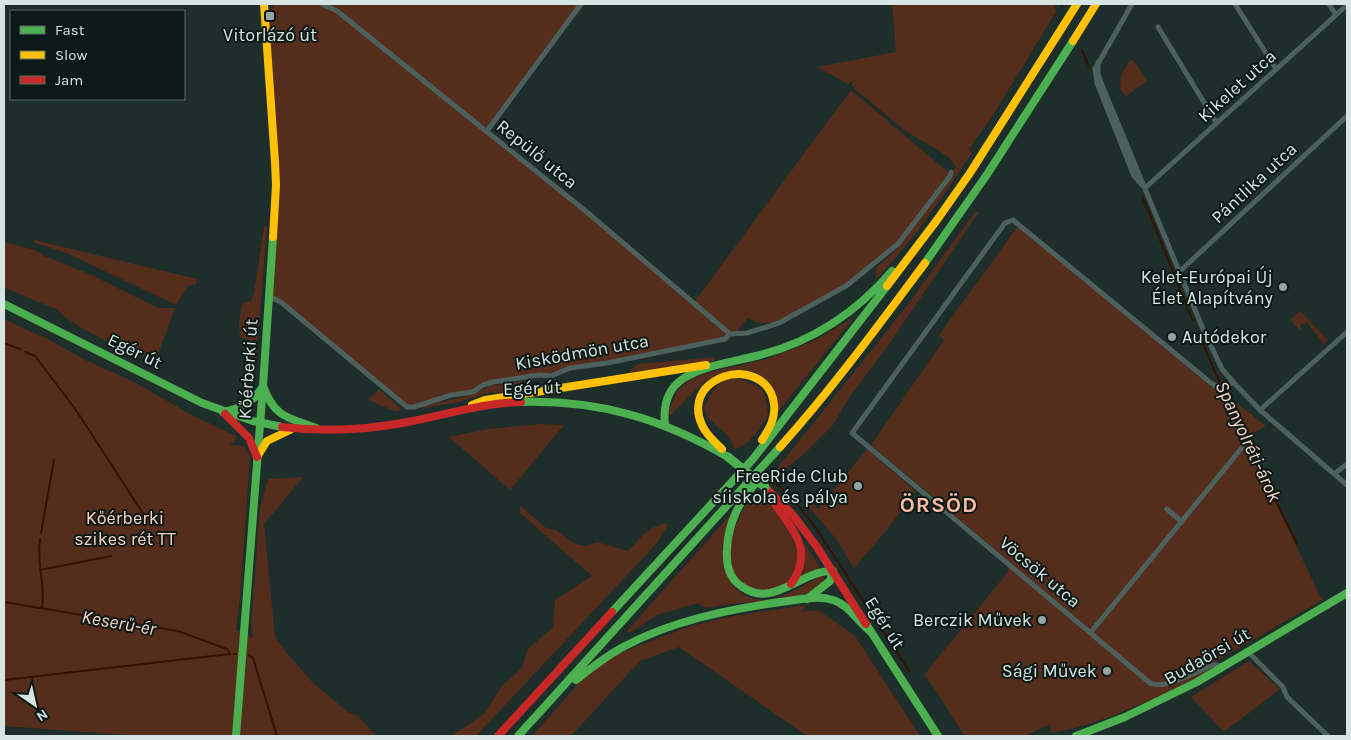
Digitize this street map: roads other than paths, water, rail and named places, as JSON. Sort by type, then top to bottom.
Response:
[{"type":"main road","name":"Kőérberki út","points":[[236,736],[263,386],[276,185],[265,42],[264,4]]},
{"type":"main road","points":[[498,736],[753,458],[858,325],[937,220],[970,173],[1077,4]]},
{"type":"main road","points":[[518,736],[813,410],[938,245],[986,176],[1096,4]]},
{"type":"main road","points":[[665,425],[664,407],[668,397],[683,379],[701,371],[773,352],[826,328],[864,300],[883,282],[919,235],[937,220]]},
{"type":"main road","name":"Egér út","points":[[4,304],[202,403],[260,423],[291,429],[338,430],[381,426],[463,409],[512,402],[572,403],[619,410],[697,438],[748,472],[766,487],[792,514],[833,571],[938,736]]},
{"type":"main road","points":[[463,409],[485,400],[738,361]]},
{"type":"main road","points":[[728,458],[700,421],[698,404],[704,388],[714,379],[729,373],[742,373],[764,384],[771,395],[774,407],[772,421],[753,458]]},
{"type":"main road","points":[[224,412],[240,408],[252,402],[258,396],[263,386]]},
{"type":"main road","points":[[263,386],[269,403],[282,416],[322,430]]},
{"type":"main road","points":[[224,412],[250,437],[257,457]]},
{"type":"main road","points":[[257,457],[267,441],[291,429]]},
{"type":"main road","points":[[783,444],[776,459],[741,503],[731,530],[726,556],[727,567],[738,585],[758,595],[778,593],[821,571],[833,571],[830,581],[806,599]]},
{"type":"main road","points":[[766,487],[794,532],[801,549],[802,565],[795,580],[789,586]]},
{"type":"main road","name":"Budaörsi út","points":[[1076,736],[1163,700],[1221,670],[1347,592]]},
{"type":"main road","points":[[538,714],[583,674],[607,656],[655,630],[706,615],[806,599],[823,599],[840,602],[848,608],[863,627],[871,632]]},
{"type":"street","name":"Repülő utca","points":[[322,4],[336,11],[588,213],[730,334]]},
{"type":"street","points":[[487,132],[581,4]]},
{"type":"street","points":[[1132,4],[1095,69],[1097,83],[1134,176],[1145,188],[1203,329],[1222,369],[1260,410],[1347,485]]},
{"type":"street","points":[[1235,4],[1276,69]]},
{"type":"street","points":[[1329,4],[1336,15]]},
{"type":"street","name":"Kikelet utca","points":[[1145,188],[1347,4]]},
{"type":"street","points":[[1158,27],[1216,122]]},
{"type":"street","name":"Pántlika utca","points":[[1179,272],[1347,116]]},
{"type":"street","points":[[730,334],[747,334],[778,323],[846,286],[898,244],[950,176],[951,172]]},
{"type":"street","name":"Vöcsök utca","points":[[1215,385],[1013,220],[1005,223],[852,433],[1154,685],[1170,683],[1213,665],[1218,666],[1221,670]]},
{"type":"street","name":"Kisködmön utca","points":[[269,296],[282,304],[408,407],[422,405],[451,395],[473,392],[483,385],[493,382],[539,375],[551,376],[570,368],[724,339],[730,334]]},
{"type":"street","points":[[1260,410],[1347,332]]},
{"type":"street","points":[[1215,385],[1234,383]]},
{"type":"street","points":[[1091,632],[1245,444],[1223,395],[1215,385]]},
{"type":"street","points":[[1334,474],[1347,464]]},
{"type":"street","points":[[1167,509],[1182,522]]},
{"type":"street","points":[[1250,653],[1283,687],[1287,698],[1328,736]]},
{"type":"waterway","name":"Spanyolréti-árok","points":[[1082,50],[1090,69]]},
{"type":"waterway","name":"Spanyolréti-árok","points":[[1143,198],[1193,321]]},
{"type":"waterway","name":"Spanyolréti-árok","points":[[1200,337],[1220,383]]},
{"type":"waterway","points":[[4,343],[20,349]]},
{"type":"waterway","points":[[25,352],[35,356],[76,410],[144,515]]},
{"type":"waterway","name":"Spanyolréti-árok","points":[[1222,387],[1297,544]]},
{"type":"waterway","points":[[41,533],[54,460]]},
{"type":"waterway","points":[[774,481],[798,505],[815,527],[909,671]]},
{"type":"waterway","points":[[40,539],[39,557],[43,591],[42,608]]},
{"type":"waterway","points":[[40,570],[111,556]]},
{"type":"waterway","name":"Keserű-ér","points":[[4,602],[178,631],[227,649],[230,654]]},
{"type":"waterway","points":[[4,680],[230,654]]},
{"type":"waterway","points":[[249,655],[253,658],[277,736]]},
{"type":"place","name":"Vitorlázó út","points":[[270,16]]},
{"type":"place","name":"Kelet-Európai Új Élet Alapítvány","points":[[1283,287]]},
{"type":"place","name":"Autódekor","points":[[1172,337]]},
{"type":"place","name":"FreeRide Club síiskola és pálya","points":[[858,486]]},
{"type":"place","name":"Berczik Művek","points":[[1042,620]]},
{"type":"place","name":"Sági Művek","points":[[1107,671]]},
{"type":"district","name":"ÖRSÖD","points":[[939,504]]},
{"type":"park label","name":"Kőérberki szikes rét TT","points":[[125,528]]}]
